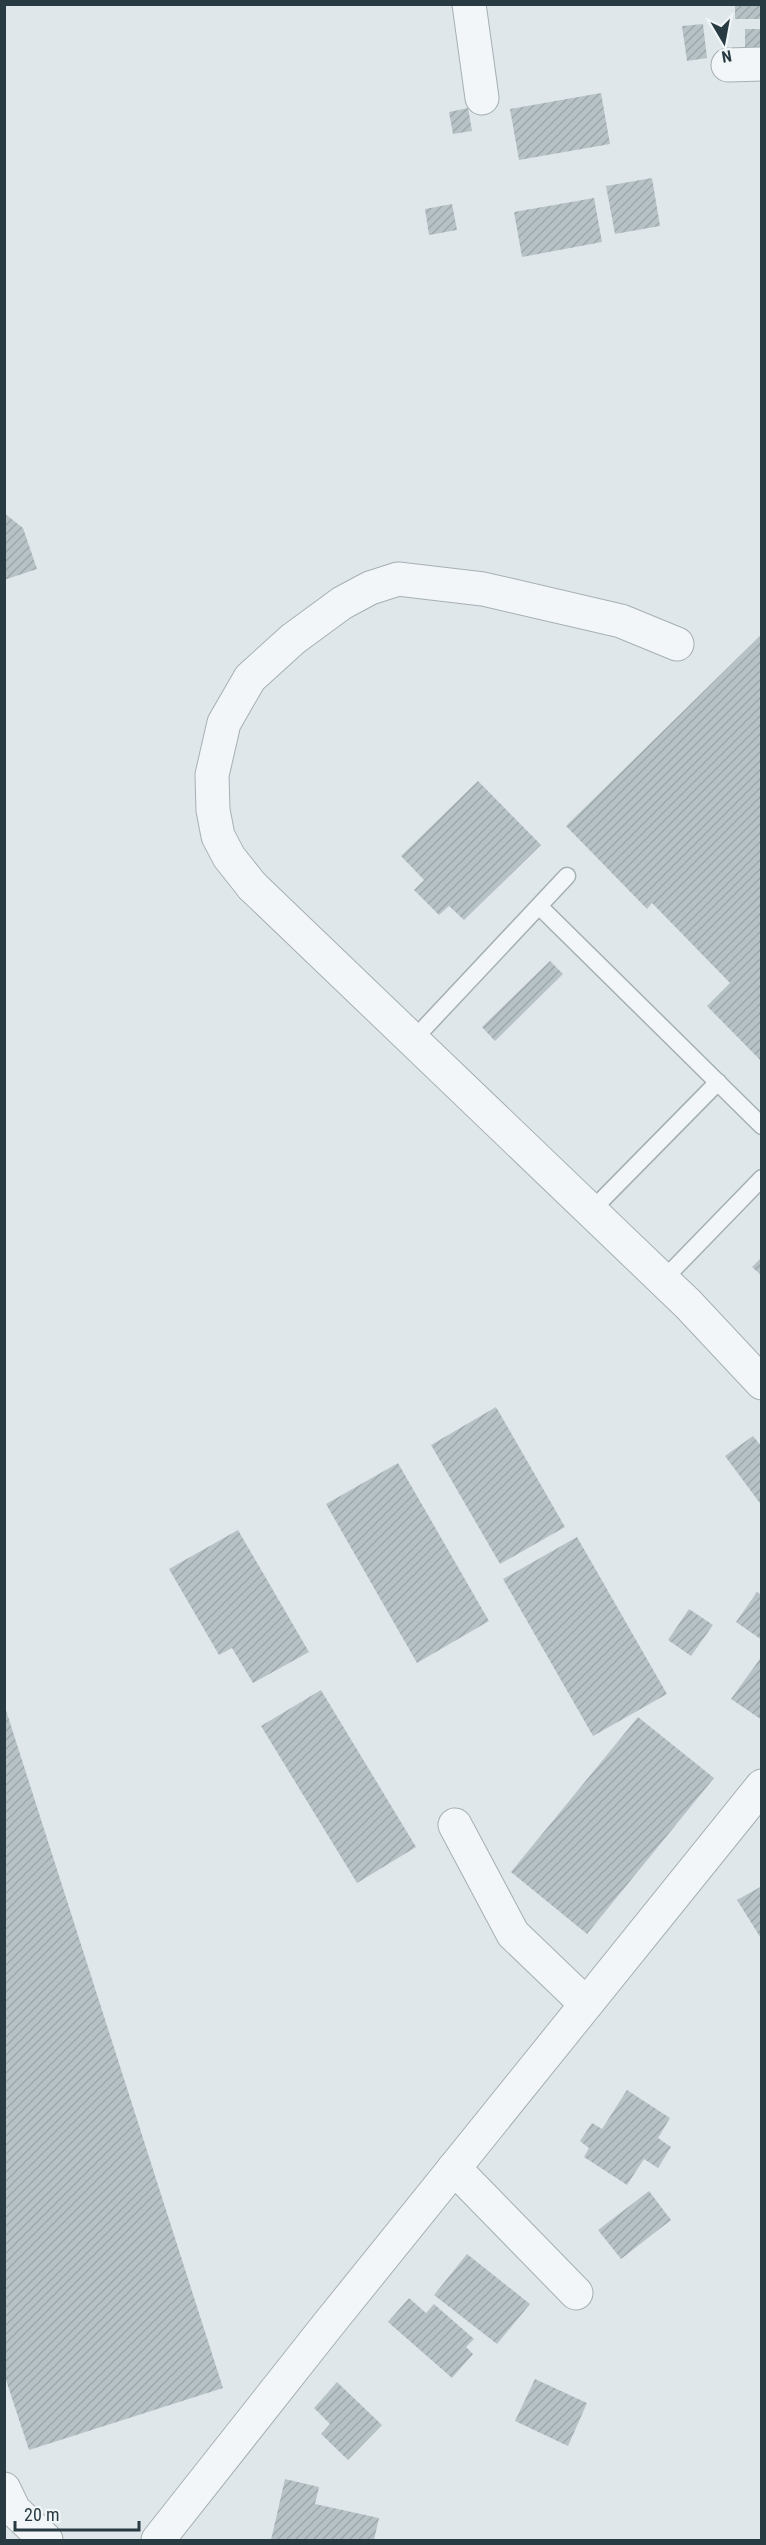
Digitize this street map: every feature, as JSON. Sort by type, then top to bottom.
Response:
[{"type":"street","points":[[469,4],[482,98]]},
{"type":"street","points":[[728,65],[762,64]]},
{"type":"street","points":[[677,644],[621,621],[483,589],[398,579],[370,588],[342,603],[293,639],[250,678],[224,723],[212,775],[213,810],[221,843],[252,886],[663,1280],[762,1383]]},
{"type":"street","points":[[159,2541],[454,2168],[762,1786]]},
{"type":"street","points":[[455,1825],[513,1934],[586,2004]]},
{"type":"street","points":[[454,2168],[576,2293]]},
{"type":"street","points":[[4,2489],[14,2510],[46,2541]]},
{"type":"lane","points":[[414,1039],[567,876]]},
{"type":"lane","points":[[538,906],[762,1126]]},
{"type":"lane","points":[[591,1211],[718,1082]]},
{"type":"lane","points":[[663,1280],[762,1178]]},
{"type":"building","points":[[735,4],[762,4],[762,19],[735,19]]},
{"type":"building","points":[[703,24],[707,58],[687,61],[682,26]]},
{"type":"building","points":[[745,29],[762,29],[762,47],[745,47]]},
{"type":"building","points":[[601,93],[610,144],[519,160],[510,109]]},
{"type":"building","points":[[468,108],[472,131],[453,134],[449,112]]},
{"type":"building","points":[[652,178],[660,226],[615,234],[606,186]]},
{"type":"building","points":[[594,198],[602,242],[522,257],[514,212]]},
{"type":"building","points":[[452,204],[457,230],[429,235],[425,209]]},
{"type":"building","points":[[4,513],[23,528],[37,569],[4,580]]},
{"type":"building","points":[[762,634],[762,1062],[707,1006],[730,983],[652,903],[647,909],[566,826]]},
{"type":"building","points":[[478,781],[541,845],[464,920],[449,906],[439,915],[414,890],[424,880],[401,856]]},
{"type":"building","points":[[550,961],[563,974],[495,1041],[482,1027]]},
{"type":"building","points":[[762,1257],[762,1276],[752,1267]]},
{"type":"building","points":[[496,1407],[565,1527],[500,1564],[431,1445]]},
{"type":"building","points":[[753,1436],[762,1447],[762,1506],[725,1456]]},
{"type":"building","points":[[398,1463],[489,1621],[417,1663],[326,1504]]},
{"type":"building","points":[[238,1530],[309,1652],[253,1683],[232,1648],[219,1655],[169,1569]]},
{"type":"building","points":[[577,1537],[667,1694],[593,1736],[503,1579]]},
{"type":"building","points":[[757,1592],[762,1595],[762,1640],[736,1622]]},
{"type":"building","points":[[689,1609],[713,1625],[691,1656],[668,1640]]},
{"type":"building","points":[[762,1656],[762,1720],[731,1699]]},
{"type":"building","points":[[321,1690],[416,1847],[357,1883],[261,1726]]},
{"type":"building","points":[[4,1704],[223,2388],[29,2450],[4,2374]]},
{"type":"building","points":[[638,1717],[714,1778],[587,1934],[511,1872]]},
{"type":"building","points":[[762,1886],[762,1940],[737,1900]]},
{"type":"building","points":[[627,2090],[670,2118],[658,2138],[671,2147],[658,2168],[644,2159],[627,2185],[584,2157],[589,2148],[580,2141],[592,2123],[602,2129]]},
{"type":"building","points":[[649,2191],[671,2220],[621,2259],[598,2230]]},
{"type":"building","points":[[467,2254],[530,2304],[497,2344],[434,2295]]},
{"type":"building","points":[[409,2298],[426,2313],[434,2304],[474,2339],[466,2347],[473,2354],[452,2378],[388,2322]]},
{"type":"building","points":[[535,2379],[587,2403],[568,2446],[515,2421]]},
{"type":"building","points":[[337,2382],[382,2425],[348,2460],[321,2434],[330,2424],[314,2408]]},
{"type":"building","points":[[285,2479],[319,2487],[315,2504],[379,2518],[374,2540],[271,2540]]}]
